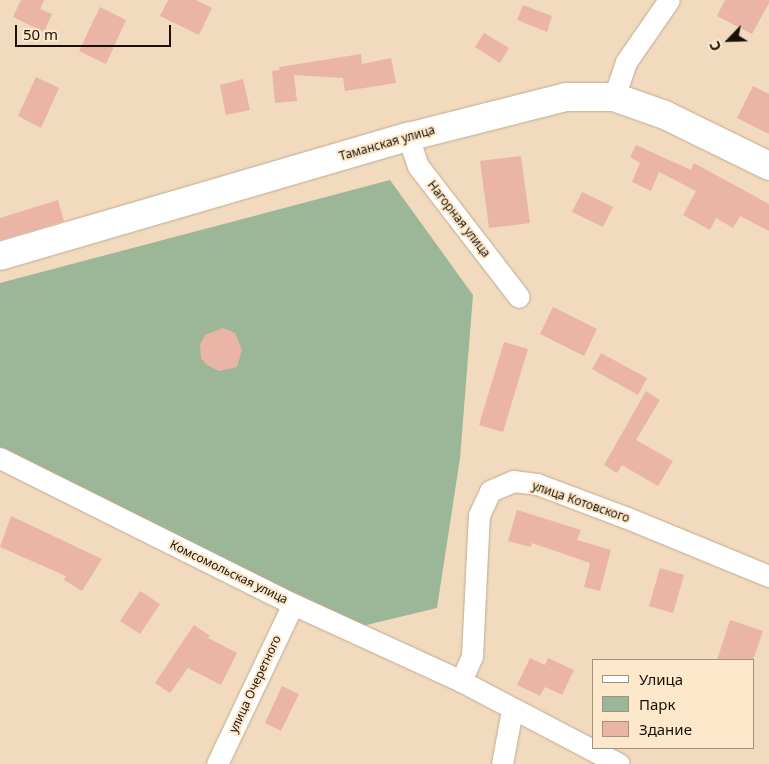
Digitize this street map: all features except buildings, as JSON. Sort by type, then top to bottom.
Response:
[{"type":"street","points":[[614,97],[626,62],[669,0]]},
{"type":"street","name":"Таманская улица","points":[[0,256],[408,137],[566,97],[614,97],[665,115],[769,166]]},
{"type":"street","name":"Нагорная улица","points":[[408,137],[418,166],[519,297]]},
{"type":"street","name":"Комсомольская улица","points":[[0,458],[293,604],[461,681],[512,710],[619,764]]},
{"type":"street","name":"улица Котовского","points":[[461,681],[472,656],[479,515],[490,491],[513,481],[537,484],[625,517],[769,576]]},
{"type":"street","name":"улица Очеретного","points":[[218,764],[293,604]]},
{"type":"street","points":[[502,764],[512,710]]},
{"type":"green space","points":[[390,180],[473,295],[460,458],[437,608],[358,627],[0,451],[0,283]]}]
